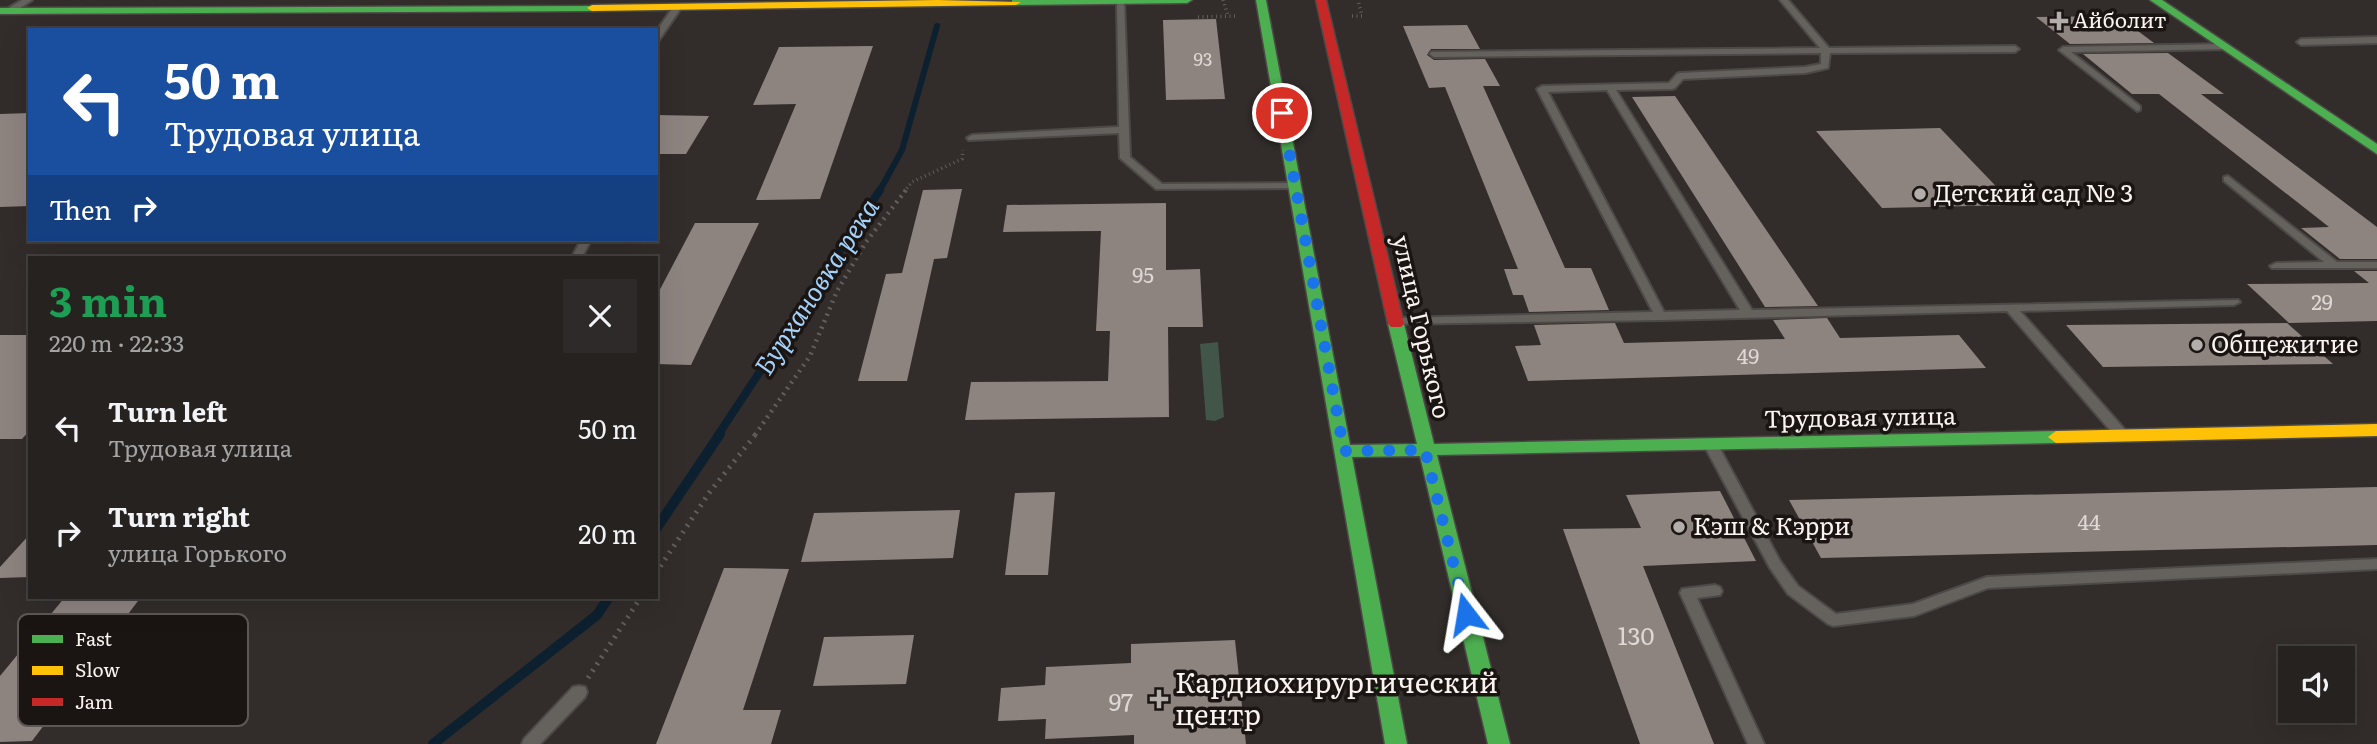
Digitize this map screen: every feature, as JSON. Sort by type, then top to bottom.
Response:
[{"type":"street","points":[[5,11],[272,5],[536,4],[677,8],[1187,0]]},
{"type":"street","points":[[1261,0],[1396,744]]},
{"type":"street","name":"улица Горького","points":[[1321,0],[1398,322],[1425,450],[1499,744]]},
{"type":"street","points":[[2155,0],[2377,150]]},
{"type":"street","name":"Трудовая улица","points":[[1344,451],[2377,430]]},
{"type":"lane","points":[[5,11],[28,0]]},
{"type":"lane","points":[[1661,317],[1542,89],[1672,86],[1679,76],[1805,70],[1825,66],[1826,50],[1784,0]]},
{"type":"lane","points":[[1120,1],[1125,158],[1160,187],[1295,186]]},
{"type":"lane","points":[[658,35],[677,8]]},
{"type":"lane","points":[[2301,42],[2377,40]]},
{"type":"lane","points":[[2137,108],[2063,50],[2224,47]]},
{"type":"lane","points":[[1434,54],[2015,48]]},
{"type":"lane","points":[[1611,89],[1749,314]]},
{"type":"lane","points":[[972,138],[1124,130]]},
{"type":"lane","points":[[2228,179],[2334,265]]},
{"type":"lane","points":[[2276,266],[2377,265]]},
{"type":"lane","points":[[1398,322],[2234,302]]},
{"type":"lane","points":[[2011,308],[2121,435]]},
{"type":"lane","points":[[1711,445],[1775,564],[1793,590],[1833,620],[1914,610],[1987,583],[2377,564]]},
{"type":"lane","points":[[1715,591],[1687,593],[1756,744]]},
{"type":"lane","points":[[530,744],[579,692]]},
{"type":"path","points":[[1223,0],[1228,16]]},
{"type":"path","points":[[658,570],[709,493],[766,421],[810,356],[837,290],[866,242],[912,183],[962,159],[964,139],[972,138]]},
{"type":"path","points":[[579,692],[640,599]]},
{"type":"green space","points":[[1218,342],[1224,417],[1215,421],[1206,420],[1200,344]]},
{"type":"building","points":[[2118,16],[2154,43],[2070,44],[2036,17]]},
{"type":"building","points":[[1216,19],[1225,99],[1166,100],[1163,20]]},
{"type":"building","points":[[1467,25],[1480,49],[1431,49],[1427,55],[1434,60],[1485,59],[1500,86],[1483,86],[1565,268],[1591,268],[1609,310],[1529,312],[1523,295],[1513,295],[1504,269],[1518,269],[1445,87],[1429,88],[1403,26]]},
{"type":"building","points":[[873,46],[820,199],[756,200],[796,104],[753,105],[779,47]]},
{"type":"building","points":[[2168,53],[2224,94],[2201,94],[2377,227],[2377,259],[2340,259],[2301,228],[2329,227],[2159,94],[2132,94],[2083,54]]},
{"type":"building","points":[[1675,96],[1818,306],[1765,307],[1632,97]]},
{"type":"building","points":[[28,113],[28,206],[0,207],[0,114]]},
{"type":"building","points":[[658,115],[709,116],[686,154],[658,154]]},
{"type":"building","points":[[1940,128],[2014,205],[1882,208],[1816,131]]},
{"type":"building","points":[[962,189],[947,258],[934,259],[907,381],[858,381],[886,274],[902,273],[923,190]]},
{"type":"building","points":[[1166,203],[1166,270],[1200,269],[1203,327],[1168,327],[1169,417],[965,420],[971,382],[1108,381],[1110,331],[1096,331],[1101,231],[1003,232],[1007,205]]},
{"type":"building","points":[[695,223],[759,223],[691,365],[658,364],[658,293]]},
{"type":"building","points":[[2354,271],[2377,271],[2377,321],[2289,323],[2247,284],[2369,283]]},
{"type":"building","points":[[1827,318],[1840,338],[1959,335],[1986,368],[1528,381],[1515,346],[1541,345],[1534,325],[1615,323],[1624,343],[1785,339],[1773,320]]},
{"type":"building","name":"Общежитие","points":[[2287,323],[2333,364],[2103,367],[2066,325]]},
{"type":"building","points":[[0,335],[28,335],[28,432],[22,439],[0,439]]},
{"type":"building","points":[[2377,487],[2377,545],[1821,558],[1789,500]]},
{"type":"building","points":[[1720,491],[1756,561],[1643,566],[1714,744],[1640,744],[1563,529],[1641,528],[1626,495]]},
{"type":"building","points":[[1055,492],[1048,575],[1005,575],[1015,493]]},
{"type":"building","points":[[960,510],[953,558],[801,562],[814,513]]},
{"type":"building","points":[[28,536],[28,577],[0,578],[0,567]]},
{"type":"building","points":[[724,568],[789,569],[743,710],[781,710],[771,744],[656,744]]},
{"type":"building","points":[[63,599],[139,599],[128,614],[51,614]]},
{"type":"building","points":[[914,635],[906,684],[813,686],[824,637]]},
{"type":"building","points":[[1235,640],[1246,744],[1134,744],[1134,735],[1045,739],[1046,719],[998,721],[1001,688],[1045,685],[1046,667],[1131,663],[1131,644]]},
{"type":"building","points":[[18,654],[18,726],[43,726],[32,741],[0,742],[0,676]]},
{"type":"waterway","name":"Бурхановка река","points":[[879,192],[902,150],[937,26]]},
{"type":"waterway","name":"Бурхановка река","points":[[718,435],[880,190]]},
{"type":"waterway","name":"Бурхановка река","points":[[658,526],[720,434]]},
{"type":"waterway","name":"Бурхановка река","points":[[433,744],[597,615],[608,599]]},
{"type":"traffic: fast","points":[[1016,2],[1187,0]]},
{"type":"traffic: fast","points":[[1261,0],[1396,744]]},
{"type":"traffic: fast","points":[[2155,0],[2377,150]]},
{"type":"traffic: fast","points":[[0,11],[592,8]]},
{"type":"traffic: fast","points":[[1396,324],[1499,744]]},
{"type":"traffic: fast","points":[[1425,450],[2056,437]]},
{"type":"traffic: fast","points":[[1344,451],[1425,450]]},
{"type":"traffic: slow","points":[[592,8],[1016,2]]},
{"type":"traffic: slow","points":[[2056,437],[2377,430]]},
{"type":"traffic: jam","points":[[1321,0],[1396,324]]},
{"type":"place","name":"Айболит","points":[[2059,21]]},
{"type":"place","name":"Детский сад № 3","points":[[1920,194]]},
{"type":"place","name":"Общежитие","points":[[2197,345]]},
{"type":"place","name":"Кэш & Кэрри","points":[[1679,527]]},
{"type":"place","name":"Кардиохирургический центр","points":[[1159,699]]},
{"type":"route","points":[[1282,113],[1344,451],[1425,450],[1466,614]]}]
